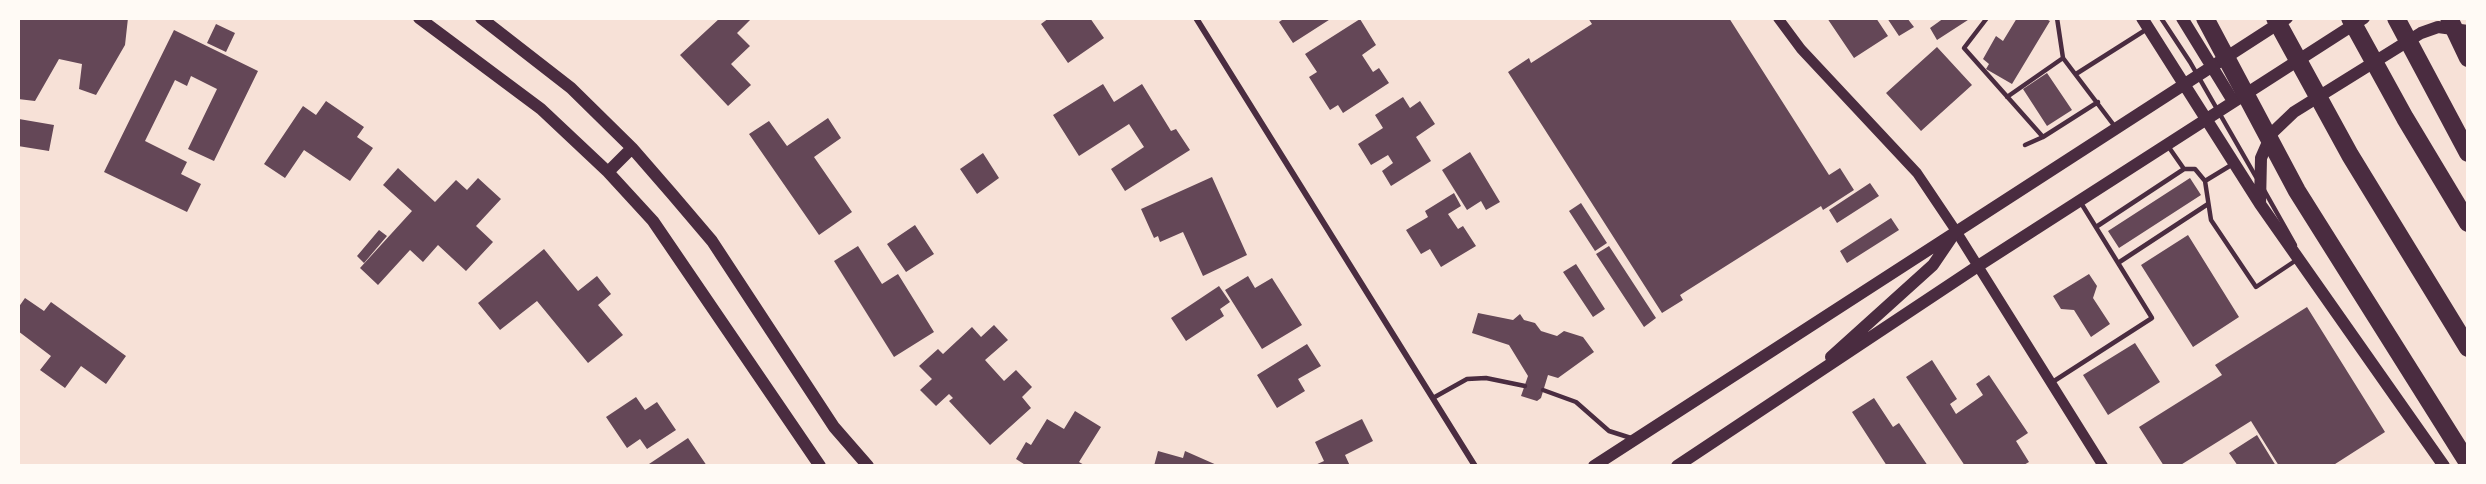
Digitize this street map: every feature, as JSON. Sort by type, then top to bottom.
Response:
[{"type":"highway","points":[[2205,18],[2297,191],[2468,463]]},
{"type":"highway","points":[[2275,18],[2350,154],[2468,348]]},
{"type":"highway","points":[[2350,18],[2405,118],[2468,223]]},
{"type":"highway","points":[[2396,18],[2468,153]]},
{"type":"highway","points":[[2447,18],[2466,54]]},
{"type":"main road","points":[[419,18],[541,109],[608,172],[653,221],[820,466]]},
{"type":"main road","points":[[481,18],[571,88],[632,148],[712,241],[834,427],[868,466]]},
{"type":"main road","points":[[2182,18],[2233,101]]},
{"type":"main road","points":[[1594,466],[2287,18]]},
{"type":"main road","points":[[1677,466],[1978,266],[2364,18]]},
{"type":"main road","points":[[2145,23],[2186,84],[2260,204],[2444,466]]},
{"type":"main road","points":[[2260,204],[2261,158],[2272,133],[2294,112],[2421,33],[2438,27],[2468,31]]},
{"type":"main road","points":[[608,172],[632,148]]},
{"type":"main road","points":[[1799,386],[1933,265],[1956,231]]},
{"type":"street","points":[[1196,18],[1475,466]]},
{"type":"street","points":[[1778,18],[1801,49],[1917,173],[1956,231],[2103,466]]},
{"type":"lane","points":[[1987,18],[1964,48],[2043,137]]},
{"type":"lane","points":[[2057,18],[2063,58],[2116,128]]},
{"type":"lane","points":[[2161,18],[2190,62],[2299,251],[2417,431],[2444,466]]},
{"type":"lane","points":[[2076,74],[2145,23]]},
{"type":"lane","points":[[2007,97],[2063,58]]},
{"type":"lane","points":[[2025,145],[2043,137],[2098,102]]},
{"type":"lane","points":[[2166,144],[2184,170]]},
{"type":"lane","points":[[2205,182],[2235,163]]},
{"type":"lane","points":[[2096,227],[2184,170],[2195,169],[2205,182],[2211,220],[2256,287],[2298,259]]},
{"type":"lane","points":[[2052,383],[2152,318],[2079,201]]},
{"type":"lane","points":[[2118,263],[2208,204]]},
{"type":"lane","points":[[1433,398],[1467,379],[1485,378],[1525,386]]},
{"type":"lane","points":[[1543,390],[1576,402],[1609,431],[1635,440]]},
{"type":"building","points":[[20,18],[128,18],[125,45],[96,95],[79,89],[82,64],[59,59],[35,101],[18,99],[18,22]]},
{"type":"building","points":[[720,18],[752,18],[737,33],[750,46],[731,64],[751,85],[728,106],[680,55]]},
{"type":"building","points":[[1049,18],[1090,18],[1104,38],[1068,63],[1041,24]]},
{"type":"building","points":[[1285,18],[1332,18],[1293,43],[1279,22]]},
{"type":"building","points":[[1588,18],[1729,18],[1829,175],[1840,168],[1854,190],[1823,210],[1821,206],[1680,295],[1683,300],[1662,313],[1508,72],[1529,58],[1531,63],[1592,24]]},
{"type":"building","points":[[1827,18],[1876,18],[1888,36],[1854,58]]},
{"type":"building","points":[[1887,18],[1907,18],[1914,27],[1899,36]]},
{"type":"building","points":[[1944,18],[1971,18],[1937,40],[1930,28]]},
{"type":"building","points":[[2017,18],[2044,18],[2050,21],[2012,84],[1986,69],[1989,64],[1983,59],[1996,36],[2003,41]]},
{"type":"building","points":[[1360,19],[1376,45],[1362,55],[1373,72],[1379,68],[1389,83],[1343,113],[1338,105],[1330,110],[1309,77],[1317,72],[1305,54]]},
{"type":"building","points":[[216,24],[235,33],[226,52],[207,43]]},
{"type":"building","points":[[174,30],[258,71],[214,161],[188,149],[217,89],[191,76],[187,86],[175,80],[145,141],[187,162],[181,174],[201,184],[187,212],[104,172]]},
{"type":"building","points":[[1937,47],[1972,85],[1921,131],[1886,93]]},
{"type":"building","points":[[2047,73],[2072,110],[2047,126],[2023,89]]},
{"type":"building","points":[[1103,84],[1114,102],[1142,84],[1171,131],[1176,129],[1190,150],[1125,191],[1111,169],[1144,147],[1129,124],[1079,156],[1053,115]]},
{"type":"building","points":[[1403,97],[1410,108],[1420,101],[1435,124],[1416,137],[1431,161],[1391,186],[1382,171],[1393,163],[1388,155],[1371,165],[1358,144],[1383,128],[1375,115]]},
{"type":"building","points":[[326,101],[364,127],[357,137],[373,148],[350,181],[304,150],[285,178],[264,164],[303,106],[316,115]]},
{"type":"building","points":[[828,118],[841,138],[814,157],[852,212],[819,235],[749,134],[769,121],[787,146]]},
{"type":"building","points":[[19,119],[54,125],[49,151],[18,146]]},
{"type":"building","points":[[1470,152],[1500,202],[1486,210],[1481,201],[1467,210],[1442,170]]},
{"type":"building","points":[[983,153],[999,178],[977,194],[960,169]]},
{"type":"building","points":[[398,168],[435,202],[456,180],[467,190],[478,178],[501,199],[476,226],[493,242],[466,271],[438,245],[423,262],[410,250],[378,285],[360,268],[412,211],[383,185]]},
{"type":"building","points":[[1212,177],[1247,255],[1203,276],[1183,232],[1160,242],[1158,236],[1154,238],[1141,209]]},
{"type":"building","points":[[2190,178],[2201,195],[2119,248],[2108,231]]},
{"type":"building","points":[[1870,183],[1879,196],[1837,223],[1829,210]]},
{"type":"building","points":[[1454,193],[1461,206],[1448,214],[1458,229],[1463,226],[1476,246],[1441,267],[1430,249],[1421,254],[1406,230],[1428,217],[1425,211]]},
{"type":"building","points":[[1581,203],[1607,243],[1595,251],[1569,211]]},
{"type":"building","points":[[1891,218],[1899,230],[1847,263],[1840,251]]},
{"type":"building","points":[[915,225],[934,254],[906,272],[887,244]]},
{"type":"building","points":[[379,230],[387,236],[364,263],[357,256]]},
{"type":"building","points":[[2188,235],[2239,317],[2193,347],[2141,265]]},
{"type":"building","points":[[858,246],[882,284],[898,274],[934,332],[894,357],[834,261]]},
{"type":"building","points":[[1609,246],[1656,318],[1644,327],[1596,254]]},
{"type":"building","points":[[544,249],[578,291],[597,276],[611,294],[598,305],[623,335],[588,363],[537,301],[500,330],[478,303]]},
{"type":"building","points":[[1576,264],[1605,309],[1593,317],[1563,272]]},
{"type":"building","points":[[2089,274],[2097,286],[2093,298],[2110,324],[2091,337],[2074,310],[2061,309],[2053,296]]},
{"type":"building","points":[[1248,276],[1255,288],[1272,278],[1302,325],[1262,349],[1225,290]]},
{"type":"building","points":[[1219,286],[1230,302],[1220,309],[1224,316],[1186,341],[1171,318]]},
{"type":"building","points":[[25,298],[44,311],[51,302],[126,356],[106,384],[81,366],[65,388],[40,370],[51,356],[18,331],[18,308]]},
{"type":"building","points":[[2307,307],[2385,432],[2332,466],[2279,466],[2251,421],[2179,466],[2164,466],[2139,427],[2222,375],[2215,365]]},
{"type":"building","points":[[1478,313],[1513,320],[1520,314],[1524,320],[1535,323],[1541,331],[1557,336],[1564,331],[1583,337],[1594,352],[1558,378],[1548,375],[1541,398],[1537,401],[1521,396],[1528,376],[1509,345],[1472,333]]},
{"type":"building","points":[[994,325],[1008,340],[985,360],[1004,381],[1016,370],[1032,387],[1022,397],[1031,408],[990,445],[949,401],[953,398],[949,394],[936,406],[920,390],[932,379],[919,366],[938,349],[943,354],[972,327],[981,337]]},
{"type":"building","points":[[2135,343],[2160,382],[2108,415],[2083,375]]},
{"type":"building","points":[[1307,344],[1321,366],[1298,379],[1305,391],[1277,408],[1257,375]]},
{"type":"building","points":[[1932,360],[1957,399],[1950,404],[1956,414],[1983,395],[1976,384],[1989,375],[2028,433],[2016,441],[2029,462],[2022,466],[1965,466],[1906,377]]},
{"type":"building","points":[[636,397],[645,410],[657,402],[676,430],[647,449],[640,439],[627,448],[606,417]]},
{"type":"building","points":[[1874,398],[1893,427],[1899,423],[1928,466],[1887,466],[1852,412]]},
{"type":"building","points":[[1075,411],[1101,427],[1079,462],[1086,466],[1027,466],[1016,459],[1026,442],[1031,445],[1047,419],[1064,429]]},
{"type":"building","points":[[1362,419],[1373,441],[1345,455],[1350,466],[1313,466],[1324,461],[1315,442]]},
{"type":"building","points":[[2257,435],[2276,466],[2238,466],[2229,453]]},
{"type":"building","points":[[688,438],[707,466],[646,466]]},
{"type":"building","points":[[1158,451],[1183,458],[1185,451],[1219,466],[1154,466]]}]
